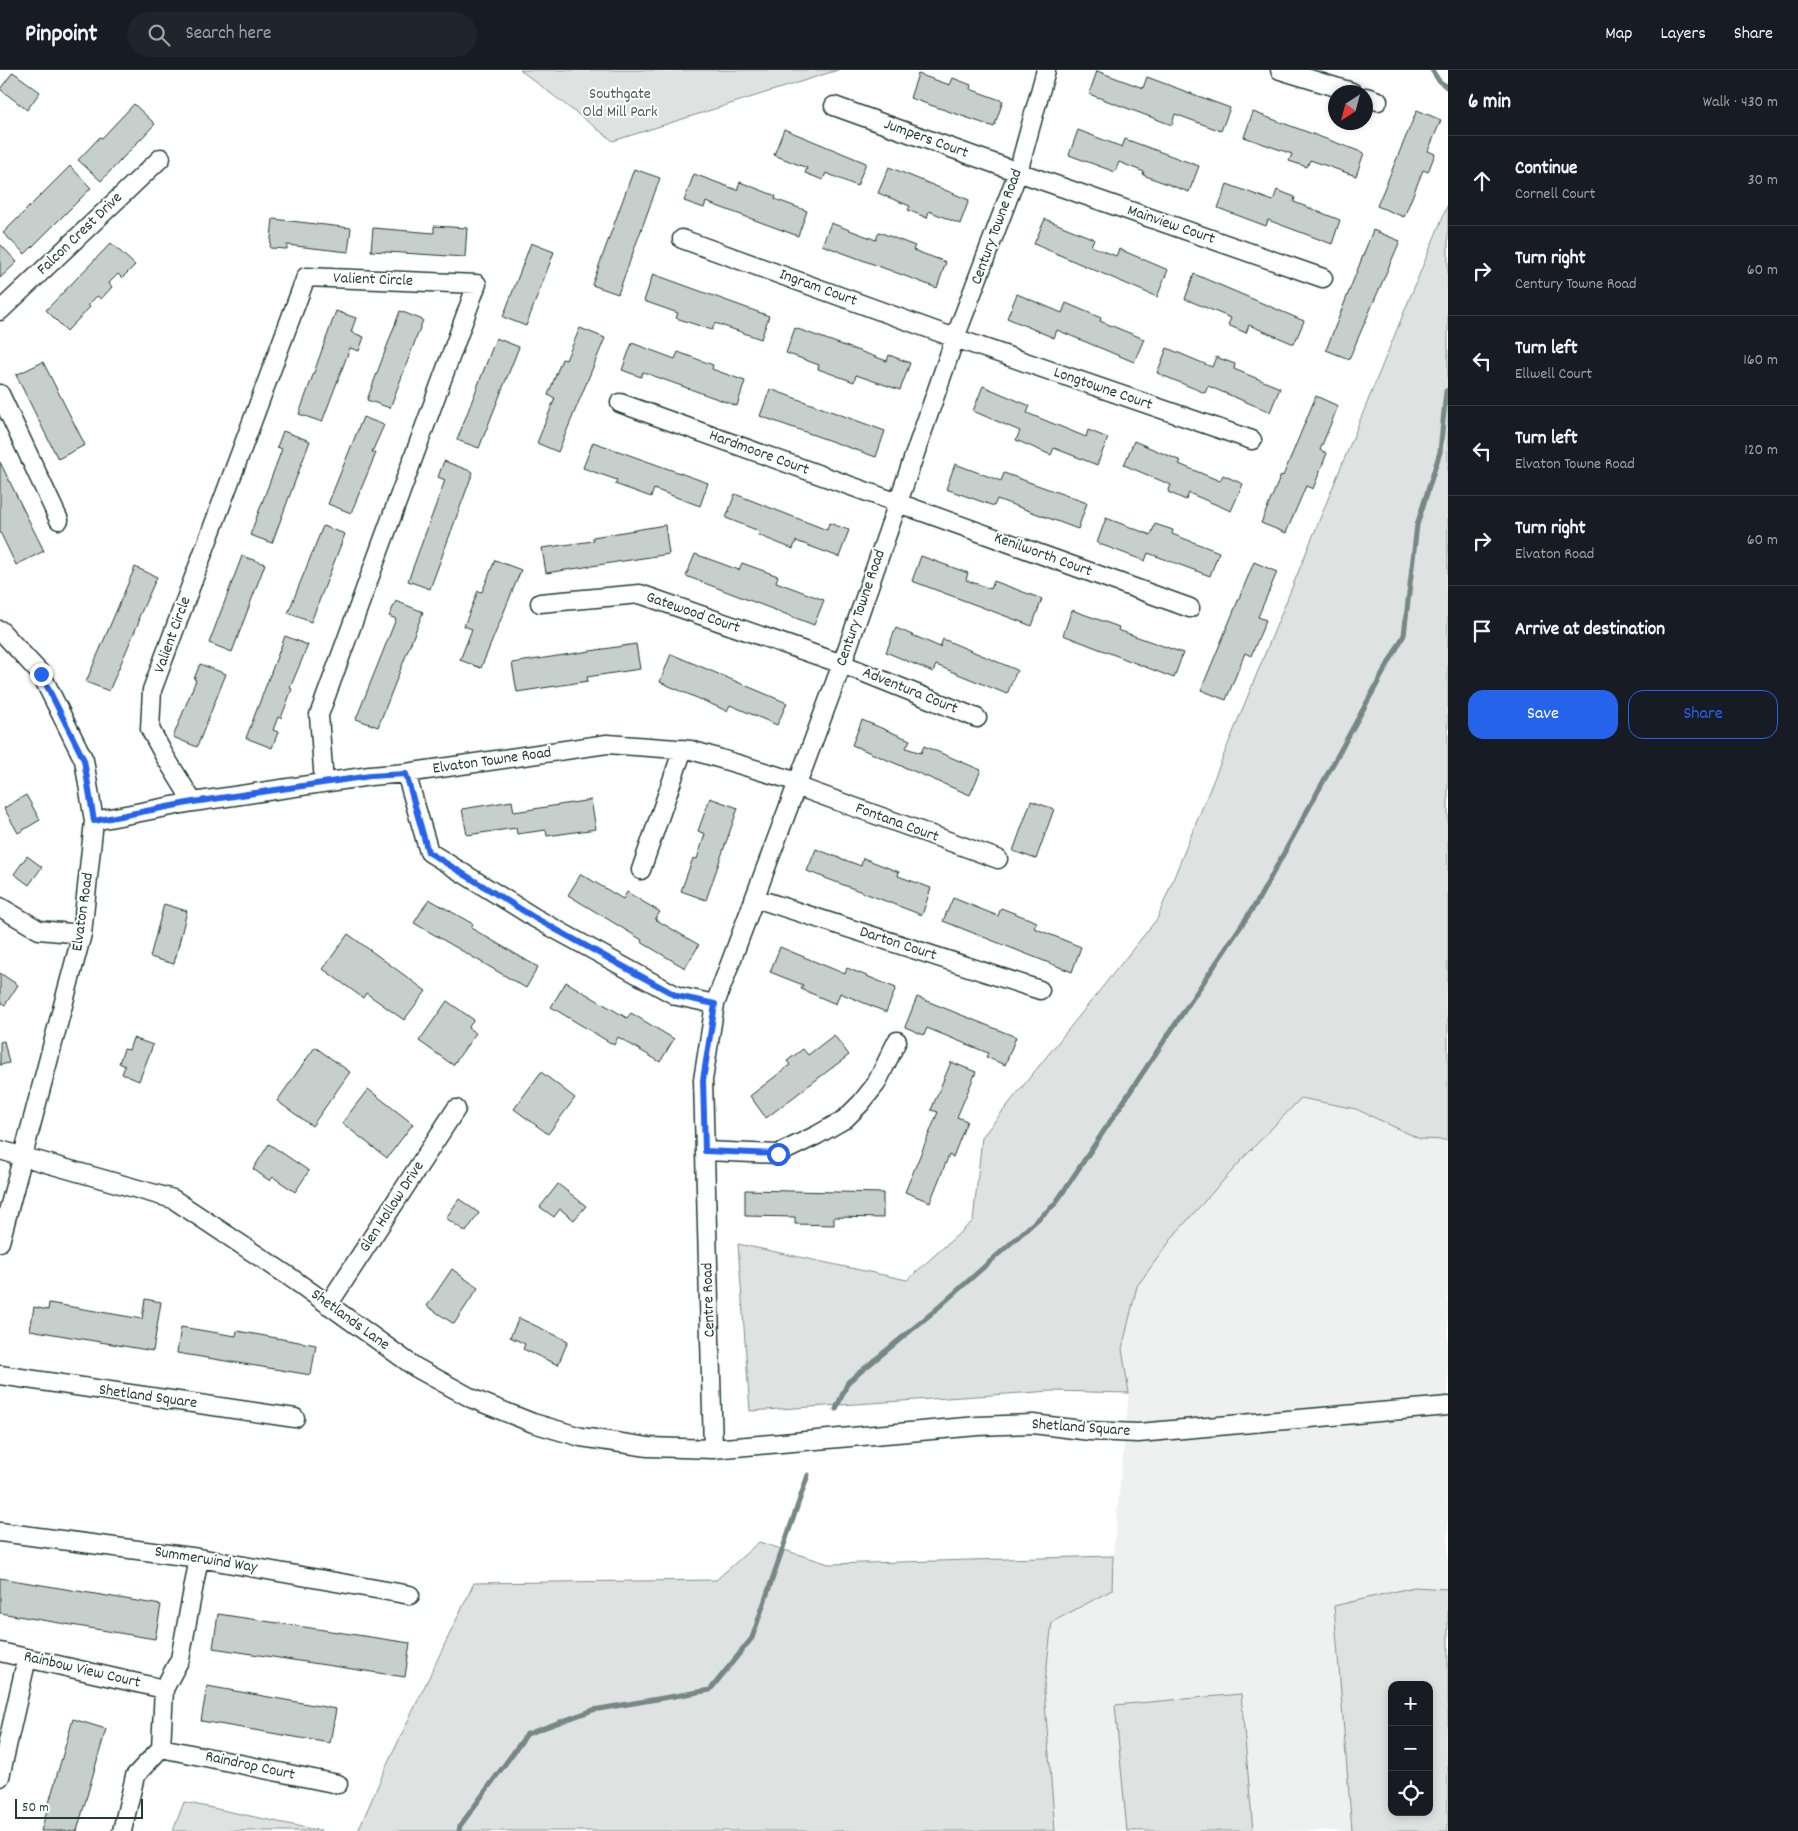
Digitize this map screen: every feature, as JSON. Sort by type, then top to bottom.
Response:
[{"type":"street","name":"Century Towne Road","points":[[705,1151],[703,1080],[715,1004],[842,664],[955,338],[1018,172],[1046,70]]},
{"type":"street","points":[[1280,70],[1329,85]]},
{"type":"street","name":"Jumpers Court","points":[[834,106],[1018,172]]},
{"type":"street","name":"Falcon Crest Drive","points":[[0,311],[161,158]]},
{"type":"street","name":"Mainview Court","points":[[1018,172],[1323,278]]},
{"type":"street","name":"Ingram Court","points":[[682,239],[955,338]]},
{"type":"street","name":"Valient Circle","points":[[193,802],[150,729],[152,690],[306,277],[477,284],[319,715],[324,783]]},
{"type":"street","name":"Longtowne Court","points":[[955,338],[1252,440]]},
{"type":"street","points":[[0,394],[59,520]]},
{"type":"street","name":"Hardmoore Court","points":[[620,403],[897,502]]},
{"type":"street","name":"Kenilworth Court","points":[[897,502],[1190,608]]},
{"type":"street","name":"Gatewood Court","points":[[540,603],[640,594],[842,664]]},
{"type":"street","name":"Elvaton Road","points":[[0,630],[41,674],[84,760],[94,821],[82,934],[0,1242]]},
{"type":"street","name":"Adventura Court","points":[[842,664],[977,718]]},
{"type":"street","name":"Elvaton Towne Road","points":[[94,821],[193,802],[370,776],[406,774],[608,744],[691,750],[797,784]]},
{"type":"street","points":[[640,870],[683,749]]},
{"type":"street","points":[[406,774],[428,852],[535,918],[677,996],[715,1004]]},
{"type":"street","name":"Fontana Court","points":[[797,784],[998,859]]},
{"type":"street","name":"Darton Court","points":[[755,898],[1040,990]]},
{"type":"street","points":[[0,907],[39,930],[82,934]]},
{"type":"street","points":[[705,1151],[778,1154],[845,1119],[876,1084],[897,1041]]},
{"type":"street","name":"Glen Hollow Drive","points":[[328,1305],[456,1109]]},
{"type":"street","name":"Shetlands Lane","points":[[0,1150],[173,1199],[290,1277],[415,1367],[473,1399],[533,1423],[580,1437],[648,1447],[713,1449]]},
{"type":"street","name":"Centre Road","points":[[705,1151],[713,1449]]},
{"type":"street","name":"Shetland Square","points":[[0,1375],[295,1418]]},
{"type":"street","name":"Shetland Square","points":[[713,1449],[1015,1424],[1138,1433],[1448,1406]]},
{"type":"street","name":"Summerwind Way","points":[[0,1532],[199,1558],[410,1595]]},
{"type":"street","points":[[122,1831],[134,1776],[161,1748],[164,1689],[180,1659],[199,1558]]},
{"type":"street","name":"Rainbow View Court","points":[[0,1652],[164,1689]]},
{"type":"street","points":[[0,1777],[27,1658]]},
{"type":"street","name":"Raindrop Court","points":[[161,1748],[338,1784]]},
{"type":"shaded area","points":[[1301,1098],[1356,1109],[1420,1139],[1448,1140],[1448,1831],[1055,1831],[1044,1690],[1052,1622],[1112,1590],[1113,1556],[1129,1393],[1122,1349],[1137,1286],[1176,1233]]},
{"type":"green space","name":"Southgate Old Mill Park","points":[[520,70],[838,70],[613,141]]},
{"type":"green space","points":[[1448,204],[1448,1140],[1420,1139],[1356,1109],[1301,1098],[1176,1233],[1137,1286],[1122,1349],[1129,1393],[1052,1391],[750,1411],[738,1244],[907,1280],[973,1221],[982,1137],[1157,919]]},
{"type":"green space","points":[[759,1542],[829,1564],[1113,1556],[1112,1590],[1052,1622],[1044,1690],[1055,1831],[358,1831],[386,1767],[474,1583],[716,1580]]},
{"type":"green space","points":[[1414,1587],[1448,1589],[1448,1831],[1352,1831],[1334,1606]]},
{"type":"green space","points":[[1241,1694],[1253,1831],[1127,1831],[1115,1705]]},
{"type":"green space","points":[[184,1802],[321,1831],[173,1831]]},
{"type":"building","points":[[1097,71],[1143,88],[1147,77],[1230,108],[1221,131],[1175,114],[1172,125],[1089,94]]},
{"type":"building","points":[[13,72],[40,92],[27,110],[0,89]]},
{"type":"building","points":[[918,74],[950,85],[953,78],[971,85],[970,89],[1003,101],[994,127],[910,98]]},
{"type":"building","points":[[134,104],[155,124],[101,181],[78,160]]},
{"type":"building","points":[[1417,110],[1441,120],[1428,151],[1435,154],[1428,172],[1423,170],[1404,217],[1377,206]]},
{"type":"building","points":[[1253,112],[1364,153],[1356,176],[1310,160],[1307,167],[1289,161],[1292,154],[1244,137]]},
{"type":"building","points":[[784,129],[866,163],[857,186],[826,173],[823,180],[805,173],[807,168],[774,155]]},
{"type":"building","points":[[1078,130],[1122,147],[1125,139],[1199,166],[1189,192],[1143,175],[1144,172],[1119,162],[1115,172],[1069,155]]},
{"type":"building","points":[[70,166],[91,188],[25,254],[3,233]]},
{"type":"building","points":[[889,167],[969,200],[960,224],[929,211],[927,218],[908,210],[910,206],[878,193]]},
{"type":"building","points":[[634,169],[660,178],[618,294],[592,285]]},
{"type":"building","points":[[694,174],[737,190],[740,182],[776,196],[775,199],[807,211],[798,236],[706,202],[704,208],[684,201]]},
{"type":"building","points":[[1227,184],[1273,201],[1277,190],[1295,197],[1294,202],[1340,220],[1332,244],[1268,220],[1266,226],[1218,208]]},
{"type":"building","points":[[273,219],[351,228],[348,252],[287,245],[287,249],[270,248]]},
{"type":"building","points":[[1045,219],[1094,239],[1091,246],[1116,256],[1119,249],[1168,270],[1157,297],[1034,244]]},
{"type":"building","points":[[831,223],[876,240],[879,232],[915,246],[913,250],[946,262],[937,288],[822,245]]},
{"type":"building","points":[[434,226],[467,228],[465,257],[371,251],[373,228],[434,233]]},
{"type":"building","points":[[1373,230],[1400,241],[1349,359],[1326,350]]},
{"type":"building","points":[[111,243],[135,265],[122,278],[118,274],[109,283],[112,287],[101,299],[97,296],[88,305],[90,307],[67,331],[46,310]]},
{"type":"building","points":[[531,243],[554,252],[526,326],[503,317]]},
{"type":"building","points":[[0,244],[17,262],[0,278]]},
{"type":"building","points":[[653,274],[769,316],[761,339],[715,323],[712,330],[676,318],[678,313],[644,301]]},
{"type":"building","points":[[1194,274],[1304,321],[1294,344],[1249,325],[1246,333],[1228,325],[1231,318],[1185,299]]},
{"type":"building","points":[[1017,294],[1062,313],[1066,303],[1101,318],[1100,321],[1144,339],[1134,362],[1057,330],[1054,338],[1007,318]]},
{"type":"building","points":[[336,311],[356,318],[351,332],[364,337],[359,351],[350,348],[322,422],[299,414]]},
{"type":"building","points":[[400,311],[423,320],[390,408],[367,400]]},
{"type":"building","points":[[580,328],[605,338],[558,452],[537,443],[555,398],[548,395],[562,359],[566,360]]},
{"type":"building","points":[[795,328],[887,361],[889,355],[910,363],[900,390],[856,375],[854,382],[818,369],[819,365],[786,353]]},
{"type":"building","points":[[496,338],[519,347],[479,448],[457,440]]},
{"type":"building","points":[[632,343],[675,359],[678,352],[713,365],[712,369],[745,381],[737,406],[643,372],[641,377],[622,370]]},
{"type":"building","points":[[1167,348],[1212,367],[1216,357],[1235,364],[1234,369],[1280,388],[1270,412],[1208,386],[1205,393],[1157,373]]},
{"type":"building","points":[[43,362],[85,445],[58,459],[16,375]]},
{"type":"building","points":[[983,386],[1030,406],[1027,413],[1086,437],[1088,430],[1108,438],[1097,465],[1054,448],[1051,455],[1016,440],[1020,431],[973,411]]},
{"type":"building","points":[[770,389],[885,431],[876,457],[760,416]]},
{"type":"building","points":[[1316,396],[1338,406],[1320,450],[1327,453],[1313,489],[1306,486],[1286,533],[1261,523],[1281,475],[1283,476]]},
{"type":"building","points":[[363,417],[384,425],[372,452],[376,453],[351,513],[328,504]]},
{"type":"building","points":[[283,431],[310,441],[272,543],[250,535],[282,449],[277,447]]},
{"type":"building","points":[[1134,441],[1181,461],[1179,464],[1220,481],[1223,475],[1243,484],[1231,511],[1189,493],[1186,500],[1168,492],[1171,485],[1124,465]]},
{"type":"building","points":[[593,442],[708,483],[700,506],[654,489],[651,497],[615,484],[617,480],[583,468]]},
{"type":"building","points":[[444,461],[473,472],[430,589],[408,581],[445,480],[438,477]]},
{"type":"building","points":[[0,462],[44,551],[16,565],[0,532]]},
{"type":"building","points":[[955,464],[1001,481],[1004,473],[1087,503],[1078,529],[997,499],[994,506],[946,489]]},
{"type":"building","points":[[735,494],[827,530],[829,523],[849,530],[839,557],[796,541],[793,549],[758,535],[759,531],[726,518]]},
{"type":"building","points":[[1106,518],[1151,535],[1155,524],[1173,530],[1172,534],[1219,552],[1210,576],[1148,553],[1145,561],[1097,543]]},
{"type":"building","points":[[665,525],[669,554],[546,573],[542,548],[593,541],[593,537]]},
{"type":"building","points":[[323,526],[345,534],[311,622],[288,613]]},
{"type":"building","points":[[695,554],[739,570],[742,563],[778,576],[776,582],[824,600],[814,625],[686,576]]},
{"type":"building","points":[[242,556],[265,564],[232,652],[209,643]]},
{"type":"building","points":[[921,556],[968,573],[966,580],[991,589],[994,581],[1042,599],[1032,626],[912,581]]},
{"type":"building","points":[[495,560],[521,570],[481,668],[460,660],[472,629],[464,626],[478,591],[482,592]]},
{"type":"building","points":[[1254,562],[1277,572],[1258,617],[1266,620],[1251,656],[1245,653],[1226,700],[1201,690]]},
{"type":"building","points":[[135,567],[157,577],[109,691],[86,682]]},
{"type":"building","points":[[396,601],[423,612],[378,727],[356,719],[396,619],[389,616]]},
{"type":"building","points":[[1072,610],[1119,627],[1118,630],[1183,653],[1174,678],[1063,635]]},
{"type":"building","points":[[896,628],[940,647],[943,639],[1017,670],[1007,694],[936,665],[933,672],[886,652]]},
{"type":"building","points":[[285,636],[308,645],[290,688],[292,689],[281,718],[278,717],[273,730],[278,732],[272,748],[246,738]]},
{"type":"building","points":[[636,644],[640,669],[587,677],[588,681],[517,692],[512,663]]},
{"type":"building","points":[[671,654],[787,703],[777,725],[730,705],[727,711],[660,682]]},
{"type":"building","points":[[200,664],[226,674],[197,747],[173,737],[196,680],[194,679]]},
{"type":"building","points":[[862,720],[910,740],[906,748],[921,753],[924,746],[981,770],[970,795],[852,745]]},
{"type":"building","points":[[26,795],[40,820],[18,833],[4,808]]},
{"type":"building","points":[[710,798],[738,808],[706,900],[681,891],[693,858],[697,859],[705,834],[698,831]]},
{"type":"building","points":[[591,800],[596,829],[547,836],[546,830],[517,834],[516,828],[467,835],[462,809],[512,801],[514,812]]},
{"type":"building","points":[[1031,801],[1054,809],[1036,859],[1013,851]]},
{"type":"building","points":[[816,849],[861,866],[863,858],[899,872],[898,876],[931,888],[922,915],[807,871]]},
{"type":"building","points":[[27,856],[42,867],[29,885],[14,874]]},
{"type":"building","points":[[581,874],[623,899],[627,892],[660,912],[655,919],[699,945],[685,968],[568,895]]},
{"type":"building","points":[[953,898],[998,916],[1001,908],[1037,922],[1034,928],[1081,947],[1072,972],[943,921]]},
{"type":"building","points":[[429,899],[473,924],[471,928],[538,967],[526,988],[414,923]]},
{"type":"building","points":[[164,904],[187,911],[174,964],[150,957]]},
{"type":"building","points":[[348,934],[426,991],[404,1020],[366,993],[363,998],[323,969]]},
{"type":"building","points":[[780,947],[845,974],[847,968],[896,988],[886,1012],[840,993],[836,1004],[801,989],[803,985],[770,972]]},
{"type":"building","points":[[0,973],[18,985],[5,1005],[0,1002]]},
{"type":"building","points":[[566,982],[627,1018],[631,1013],[674,1039],[660,1062],[618,1037],[614,1045],[551,1007]]},
{"type":"building","points":[[917,997],[1016,1037],[1005,1065],[986,1057],[988,1053],[927,1028],[924,1035],[905,1027]]},
{"type":"building","points":[[447,1001],[474,1020],[468,1028],[476,1033],[453,1065],[419,1041]]},
{"type":"building","points":[[834,1035],[849,1055],[766,1118],[750,1096],[790,1065],[787,1061],[803,1049],[808,1055]]},
{"type":"building","points":[[133,1038],[153,1045],[139,1081],[122,1074],[125,1066],[119,1063],[124,1049],[129,1050]]},
{"type":"building","points":[[4,1041],[9,1063],[0,1065],[0,1042]]},
{"type":"building","points":[[315,1047],[350,1072],[312,1126],[277,1101]]},
{"type":"building","points":[[951,1062],[976,1072],[957,1117],[967,1121],[953,1157],[949,1155],[930,1202],[905,1192],[938,1112],[931,1110]]},
{"type":"building","points":[[541,1072],[575,1098],[548,1134],[514,1109]]},
{"type":"building","points":[[368,1089],[413,1124],[387,1158],[342,1123]]},
{"type":"building","points":[[269,1144],[309,1171],[295,1192],[273,1177],[270,1181],[253,1169]]},
{"type":"building","points":[[558,1184],[586,1206],[574,1220],[560,1209],[554,1217],[540,1207]]},
{"type":"building","points":[[745,1190],[883,1193],[883,1218],[834,1217],[834,1225],[795,1224],[795,1217],[745,1216]]},
{"type":"building","points":[[459,1199],[479,1213],[466,1232],[446,1218]]},
{"type":"building","points":[[452,1269],[478,1288],[454,1324],[427,1306]]},
{"type":"building","points":[[145,1299],[161,1302],[153,1351],[30,1330],[34,1307],[48,1310],[49,1303],[142,1319]]},
{"type":"building","points":[[519,1318],[568,1341],[558,1365],[523,1349],[525,1344],[510,1337]]},
{"type":"building","points":[[181,1327],[236,1336],[237,1331],[316,1345],[311,1375],[177,1353]]},
{"type":"building","points":[[0,1578],[161,1605],[155,1639],[0,1613]]},
{"type":"building","points":[[218,1614],[410,1643],[405,1677],[213,1648]]},
{"type":"building","points":[[207,1686],[336,1709],[330,1743],[201,1721]]},
{"type":"building","points":[[73,1719],[106,1729],[77,1831],[41,1831]]},
{"type":"waterway","points":[[1432,70],[1439,81],[1448,88]]},
{"type":"waterway","points":[[836,1409],[848,1382],[932,1313],[1055,1204],[1257,902],[1404,635],[1417,525],[1440,452],[1446,391],[1448,390]]},
{"type":"waterway","points":[[459,1831],[460,1826],[527,1734],[593,1710],[710,1690],[752,1638],[808,1475]]},
{"type":"route","points":[[41,674],[84,760],[94,821],[193,802],[370,776],[406,774],[428,852],[535,918],[677,996],[715,1004],[703,1080],[705,1151],[778,1154]]}]
